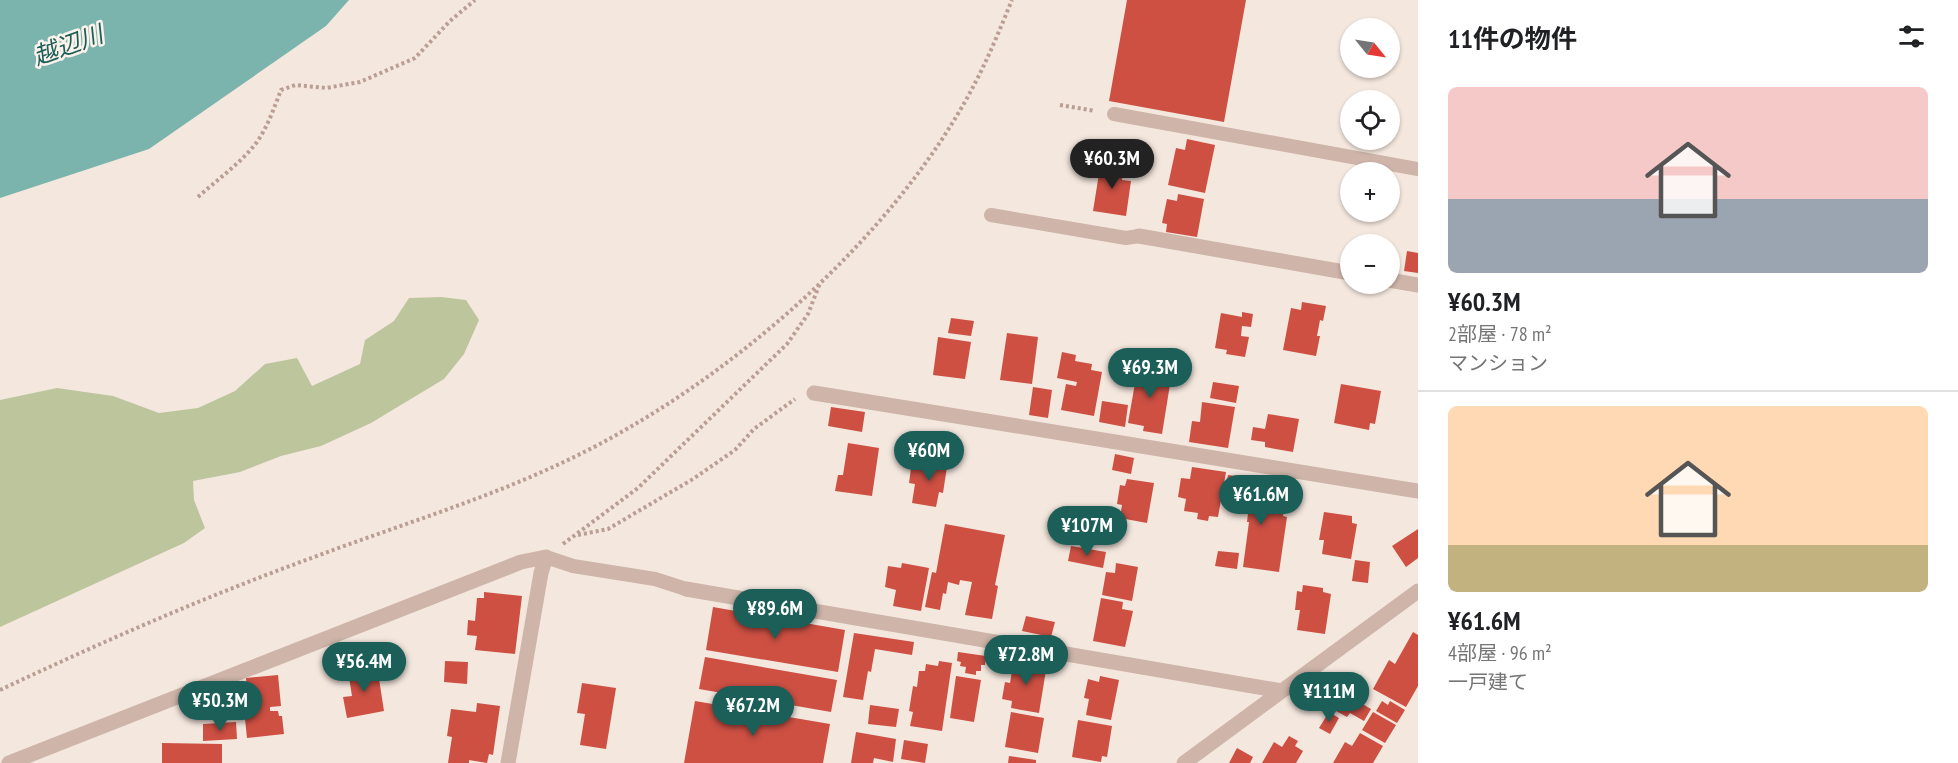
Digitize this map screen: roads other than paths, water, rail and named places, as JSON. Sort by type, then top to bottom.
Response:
[{"type":"street","points":[[1139,236],[1340,271]]},
{"type":"street","points":[[1400,282],[1418,285]]},
{"type":"street","points":[[814,393],[1418,491]]},
{"type":"street","points":[[9,763],[521,561],[546,557],[541,573],[508,763]]},
{"type":"street","points":[[686,590],[1282,691]]},
{"type":"street","points":[[1184,763],[1418,591]]},
{"type":"lane","points":[[1114,114],[1418,169]]},
{"type":"lane","points":[[991,215],[1126,238],[1139,236]]},
{"type":"lane","points":[[546,557],[573,566],[655,579],[686,590]]},
{"type":"water","name":"越辺川","points":[[0,0],[349,0],[326,26],[149,149],[0,198]]}]
